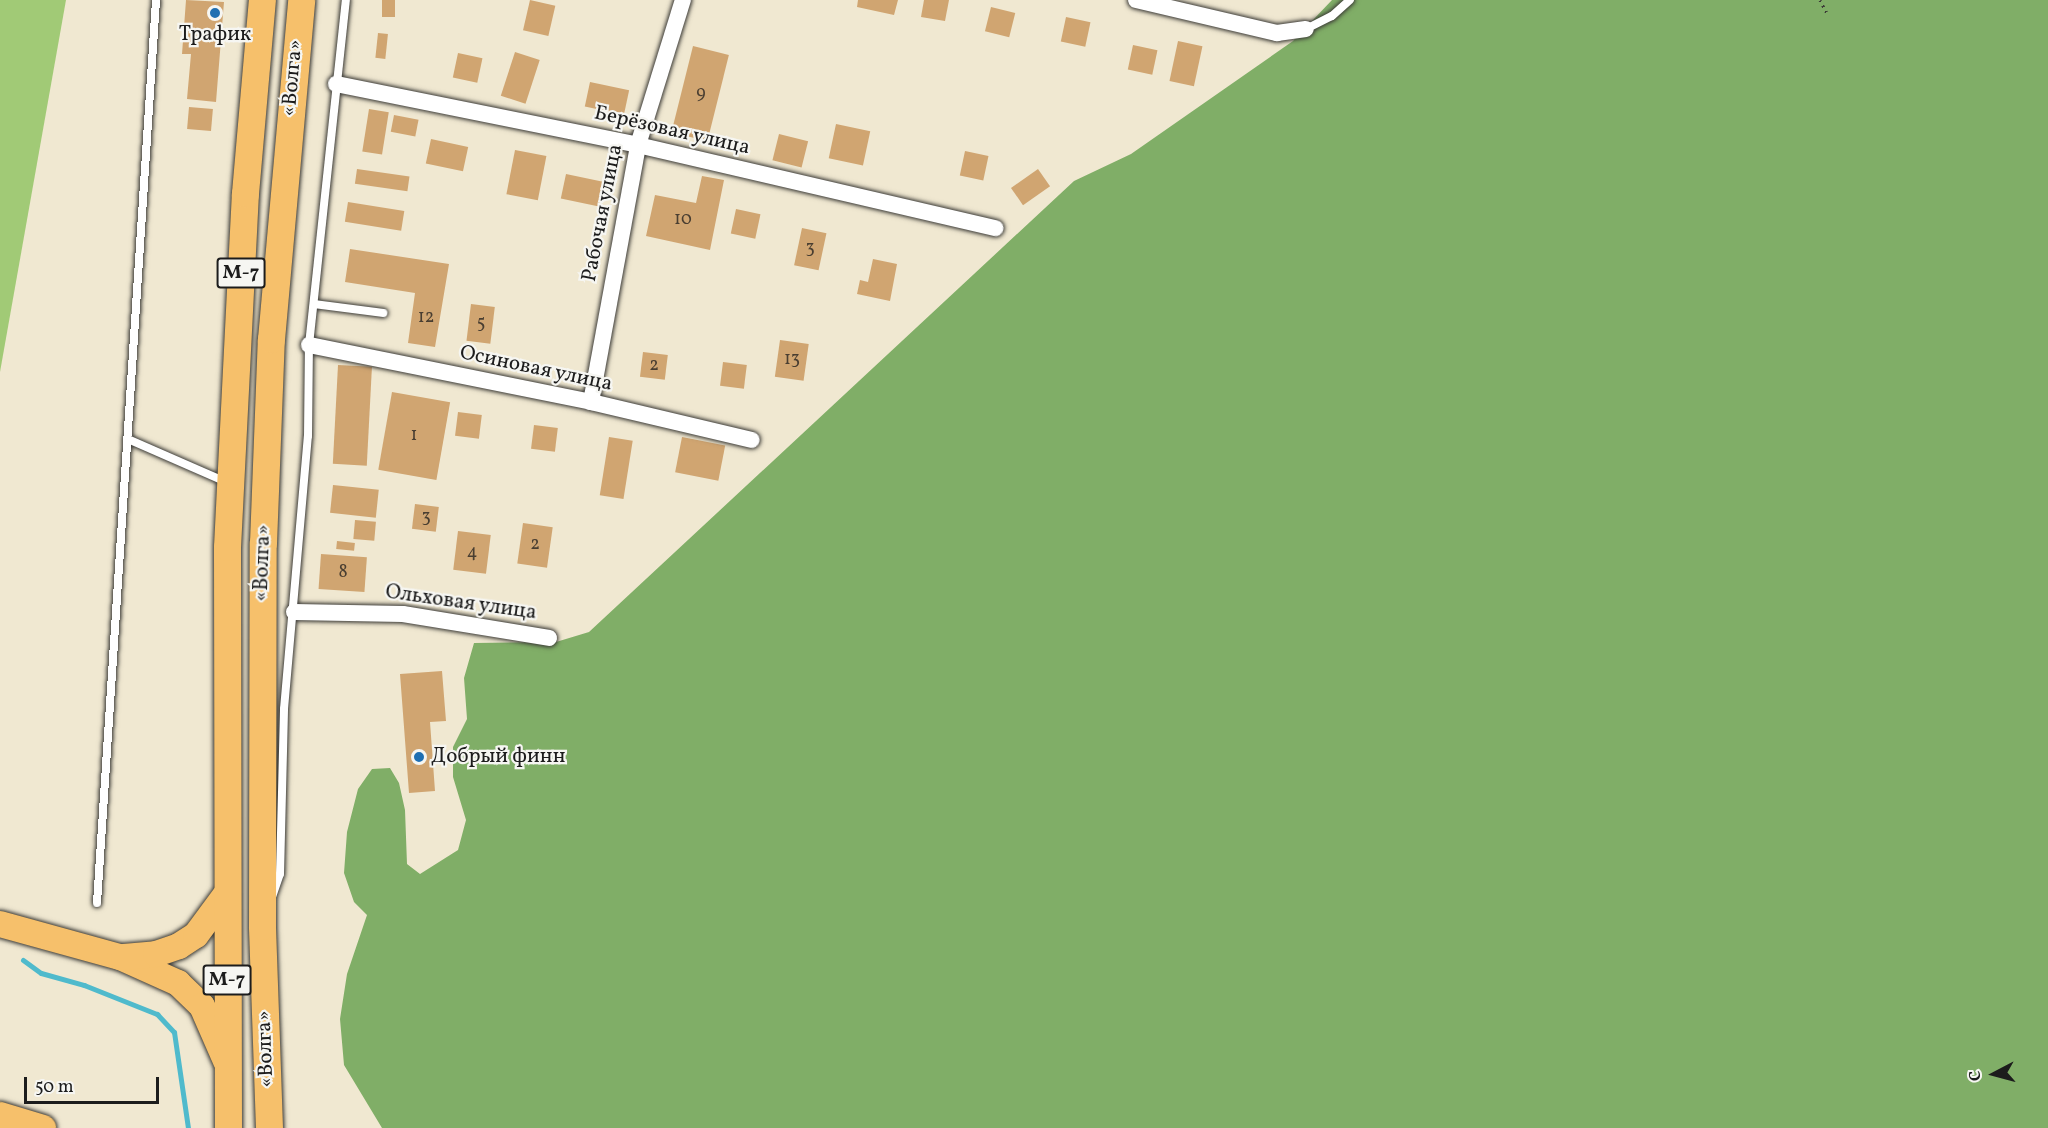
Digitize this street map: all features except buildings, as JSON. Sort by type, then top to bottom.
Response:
[{"type":"highway","name":"«Волга»","points":[[228,1128],[226,893],[230,483],[245,193],[262,0]]},
{"type":"highway","name":"«Волга»","points":[[269,1128],[262,926],[261,611],[270,375],[301,0]]},
{"type":"main road","points":[[120,957],[156,954],[179,946],[196,934],[226,893]]},
{"type":"main road","points":[[0,924],[120,957],[178,983],[195,996],[212,1024],[228,1067]]},
{"type":"main road","points":[[0,1115],[43,1128]]},
{"type":"street","name":"Рабочая улица","points":[[591,402],[638,145],[683,0]]},
{"type":"street","points":[[1136,0],[1276,33],[1306,29]]},
{"type":"street","name":"Берёзовая улица","points":[[336,84],[638,145],[996,228]]},
{"type":"street","name":"Осиновая улица","points":[[309,345],[591,402],[752,440]]},
{"type":"street","name":"Ольховая улица","points":[[294,612],[403,614],[549,638]]},
{"type":"lane","points":[[97,903],[125,463],[130,440],[156,0]]},
{"type":"lane","points":[[262,926],[280,874],[284,709],[308,436],[309,345],[346,0]]},
{"type":"lane","points":[[1306,29],[1332,16],[1350,0]]},
{"type":"lane","points":[[314,304],[383,313]]},
{"type":"lane","points":[[130,440],[230,483]]},
{"type":"path","points":[[1820,0],[1827,13]]},
{"type":"green space","points":[[0,0],[66,0],[0,372]]},
{"type":"green space","points":[[1332,0],[2048,0],[2048,1128],[382,1128],[344,1065],[340,1019],[347,974],[367,915],[354,902],[344,873],[347,832],[358,789],[372,769],[390,768],[399,783],[405,810],[407,864],[420,874],[458,850],[466,820],[453,777],[453,747],[467,719],[464,678],[474,643],[556,642],[589,632],[1074,181],[1131,154],[1293,41]]},
{"type":"waterway","points":[[23,960],[41,973],[84,985],[157,1014],[174,1032],[188,1128]]},
{"type":"place","name":"Трафик","points":[[215,13]]},
{"type":"place","name":"Добрый финн","points":[[419,757]]}]
